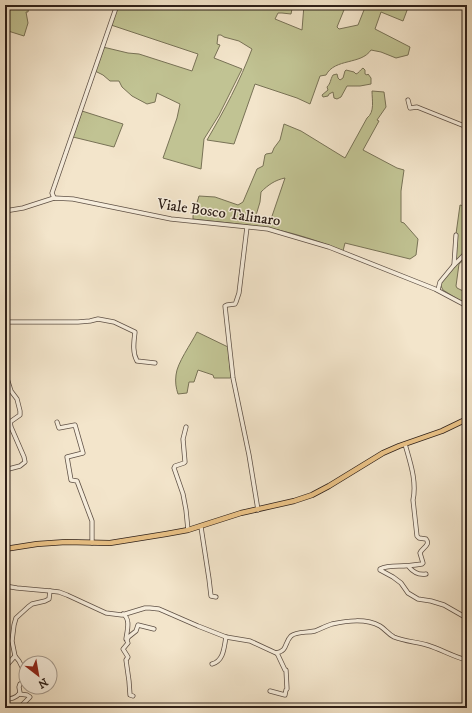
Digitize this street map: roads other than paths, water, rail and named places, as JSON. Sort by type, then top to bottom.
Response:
[{"type":"main road","points":[[5,549],[37,544],[66,542],[110,543],[201,527],[220,519],[312,495],[383,453],[442,431],[467,419]]},
{"type":"street","points":[[54,198],[52,194],[117,5]]},
{"type":"street","points":[[408,100],[410,108],[417,107],[467,127]]},
{"type":"street","name":"Viale Bosco Talinaro","points":[[5,211],[23,208],[54,198],[73,199],[171,219],[268,229],[329,246],[438,290],[467,306]]},
{"type":"street","points":[[247,227],[239,293],[234,304],[225,306],[233,378],[249,455],[258,510]]},
{"type":"street","points":[[454,265],[456,235]]},
{"type":"street","points":[[438,290],[440,282],[467,252]]},
{"type":"street","points":[[5,322],[78,322],[98,319],[114,322],[135,332],[134,345],[135,357],[137,361],[155,363]]},
{"type":"street","points":[[5,372],[11,391],[16,399],[20,411],[20,415],[10,422],[11,427],[26,462],[20,466],[5,470]]},
{"type":"street","points":[[57,422],[59,428],[75,425],[83,453],[67,457],[71,480],[77,481],[92,521],[92,543]]},
{"type":"street","points":[[186,427],[183,439],[185,462],[184,464],[175,466],[174,468],[183,494],[188,530]]},
{"type":"street","points":[[405,444],[412,469],[413,500],[417,536],[428,541],[427,546],[421,550],[420,553],[422,564],[410,566],[388,566],[380,570],[401,583],[408,593],[418,598],[444,605],[465,617]]},
{"type":"street","points":[[201,527],[211,596],[216,597]]},
{"type":"street","points":[[410,566],[409,567],[421,575],[426,574]]},
{"type":"street","points":[[5,586],[50,591],[67,595],[106,613],[123,614],[145,608],[159,609],[226,637],[250,641],[269,651],[277,653],[284,650],[290,638],[295,634],[314,631],[330,624],[356,620],[376,624],[382,627],[388,634],[395,637],[427,645],[442,650],[456,658],[467,660]]},
{"type":"street","points":[[18,659],[12,641],[16,618],[32,604],[49,599],[50,591]]},
{"type":"street","points":[[123,614],[128,620],[126,639],[128,637]]},
{"type":"street","points":[[128,637],[136,631],[138,625],[154,629]]},
{"type":"street","points":[[128,637],[128,643],[123,649],[128,658],[126,660],[130,695],[133,696]]},
{"type":"street","points":[[212,664],[216,663],[222,656],[226,637]]},
{"type":"street","points":[[270,691],[286,695],[286,670],[277,653]]},
{"type":"street","points":[[5,665],[7,665],[16,656]]},
{"type":"street","points":[[5,700],[14,698],[18,695]]},
{"type":"street","points":[[18,708],[30,697],[27,695]]},
{"type":"street","points":[[442,708],[445,706],[450,706],[460,708]]}]
